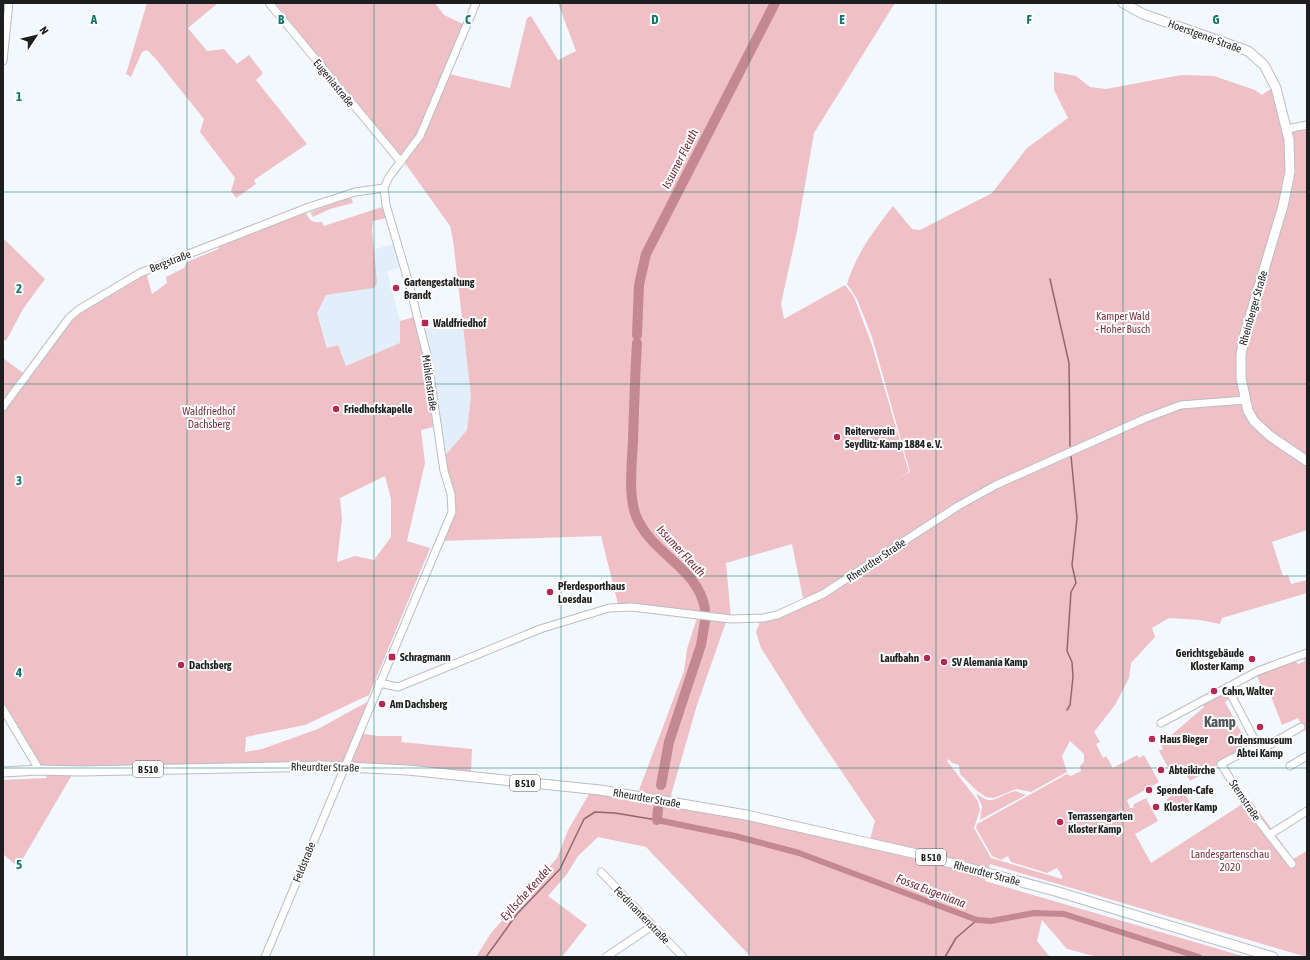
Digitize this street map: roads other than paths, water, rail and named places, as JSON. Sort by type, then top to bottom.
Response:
[{"type":"main road","name":"Hoerstgener Straße","points":[[1123,3],[1143,14],[1235,45],[1258,59],[1270,74],[1276,88],[1287,129]]},
{"type":"main road","name":"Rheinberger Straße","points":[[1287,129],[1291,158],[1290,172],[1282,206],[1245,333],[1241,355],[1241,378],[1248,412],[1261,430],[1307,460]]},
{"type":"main road","name":"Rheurdter Straße","points":[[3,772],[38,770],[80,771],[232,767],[344,767],[432,772],[474,778],[594,789],[746,815],[917,854],[1055,891],[1272,957]]},
{"type":"street","points":[[3,61],[9,3]]},
{"type":"street","name":"Eugeniastraße","points":[[269,3],[396,159],[401,162]]},
{"type":"street","points":[[384,188],[389,177],[420,136],[476,3]]},
{"type":"street","points":[[1287,129],[1307,125]]},
{"type":"street","name":"Bergstraße","points":[[3,407],[69,318],[78,310],[128,279],[309,207],[355,192],[384,188]]},
{"type":"street","name":"Mühlenstraße","points":[[344,767],[450,519],[452,501],[443,463],[426,355],[408,280],[386,205],[384,188]]},
{"type":"street","name":"Rheurdter Straße","points":[[379,683],[398,687],[540,629],[609,608],[632,607],[731,619],[763,618],[777,615],[823,594],[958,506],[1003,482],[1146,418],[1181,405],[1245,400]]},
{"type":"street","points":[[1161,723],[1258,671],[1307,653]]},
{"type":"street","points":[[1227,687],[1260,750],[1300,727]]},
{"type":"street","points":[[3,709],[38,770]]},
{"type":"street","name":"Sternstraße","points":[[1257,745],[1221,764],[1243,800],[1292,864]]},
{"type":"street","points":[[1290,766],[1307,756]]},
{"type":"street","name":"Feldstraße","points":[[265,957],[344,767]]},
{"type":"street","points":[[1269,835],[1307,811]]},
{"type":"street","name":"Ferdinantenstraße","points":[[601,872],[683,957]]},
{"type":"street","points":[[606,957],[652,926]]},
{"type":"waterway","name":"Issumer Fleuth","points":[[637,335],[639,285],[646,254],[775,3]]},
{"type":"waterway","points":[[1050,279],[1069,363],[1070,446]]},
{"type":"waterway","name":"Issumer Fleuth","points":[[637,343],[631,479],[632,498],[636,516],[643,529],[653,541],[694,582],[701,595],[705,609]]},
{"type":"waterway","points":[[1067,710],[1070,705],[1073,677],[1072,662],[1067,651],[1071,592],[1076,583],[1072,565],[1077,518],[1071,456]]},
{"type":"waterway","name":"Issumer Fleuth","points":[[661,785],[669,742],[701,645],[705,621]]},
{"type":"waterway","name":"Issumer Fleuth","points":[[657,820],[658,809]]},
{"type":"waterway","name":"Eyllsche Kendel","points":[[486,957],[517,914],[560,869],[584,819],[595,812],[615,813],[657,820]]},
{"type":"waterway","name":"Fossa Eugeniana","points":[[657,820],[735,836],[799,853],[977,920],[991,921],[1034,913],[1064,914],[1199,957]]},
{"type":"waterway","points":[[945,957],[956,938],[977,920]]},
{"type":"place","name":"Gartengestaltung Brandt","points":[[396,288]]},
{"type":"place","name":"Waldfriedhof","points":[[425,323]]},
{"type":"place","name":"Friedhofskapelle","points":[[336,409]]},
{"type":"place","name":"Reiterverein Seydlitz-Kamp 1884 e. V.","points":[[837,437]]},
{"type":"place","name":"Pferdesporthaus Loesdau","points":[[550,592]]},
{"type":"place","name":"Schragmann","points":[[392,657]]},
{"type":"place","name":"Laufbahn","points":[[927,658]]},
{"type":"place","name":"Gerichtsgebäude Kloster Kamp","points":[[1252,659]]},
{"type":"place","name":"SV Alemania Kamp","points":[[944,662]]},
{"type":"place","name":"Dachsberg","points":[[181,665]]},
{"type":"place","name":"Cahn, Walter","points":[[1214,691]]},
{"type":"place","name":"Am Dachsberg","points":[[382,704]]},
{"type":"place","name":"Ordensmuseum Abtei Kamp","points":[[1260,727]]},
{"type":"place","name":"Haus Bieger","points":[[1152,739]]},
{"type":"place","name":"Abteikirche","points":[[1161,770]]},
{"type":"place","name":"Spenden-Cafe","points":[[1149,790]]},
{"type":"place","name":"Kloster Kamp","points":[[1156,807]]},
{"type":"place","name":"Terrassengarten Kloster Kamp","points":[[1060,822]]},
{"type":"district","name":"Kamp","points":[[1220,722]]},
{"type":"park label","name":"Kamper Wald - Hoher Busch","points":[[1123,322]]},
{"type":"park label","name":"Waldfriedhof Dachsberg","points":[[209,417]]},
{"type":"park label","name":"Landesgartenschau 2020","points":[[1230,860]]}]
